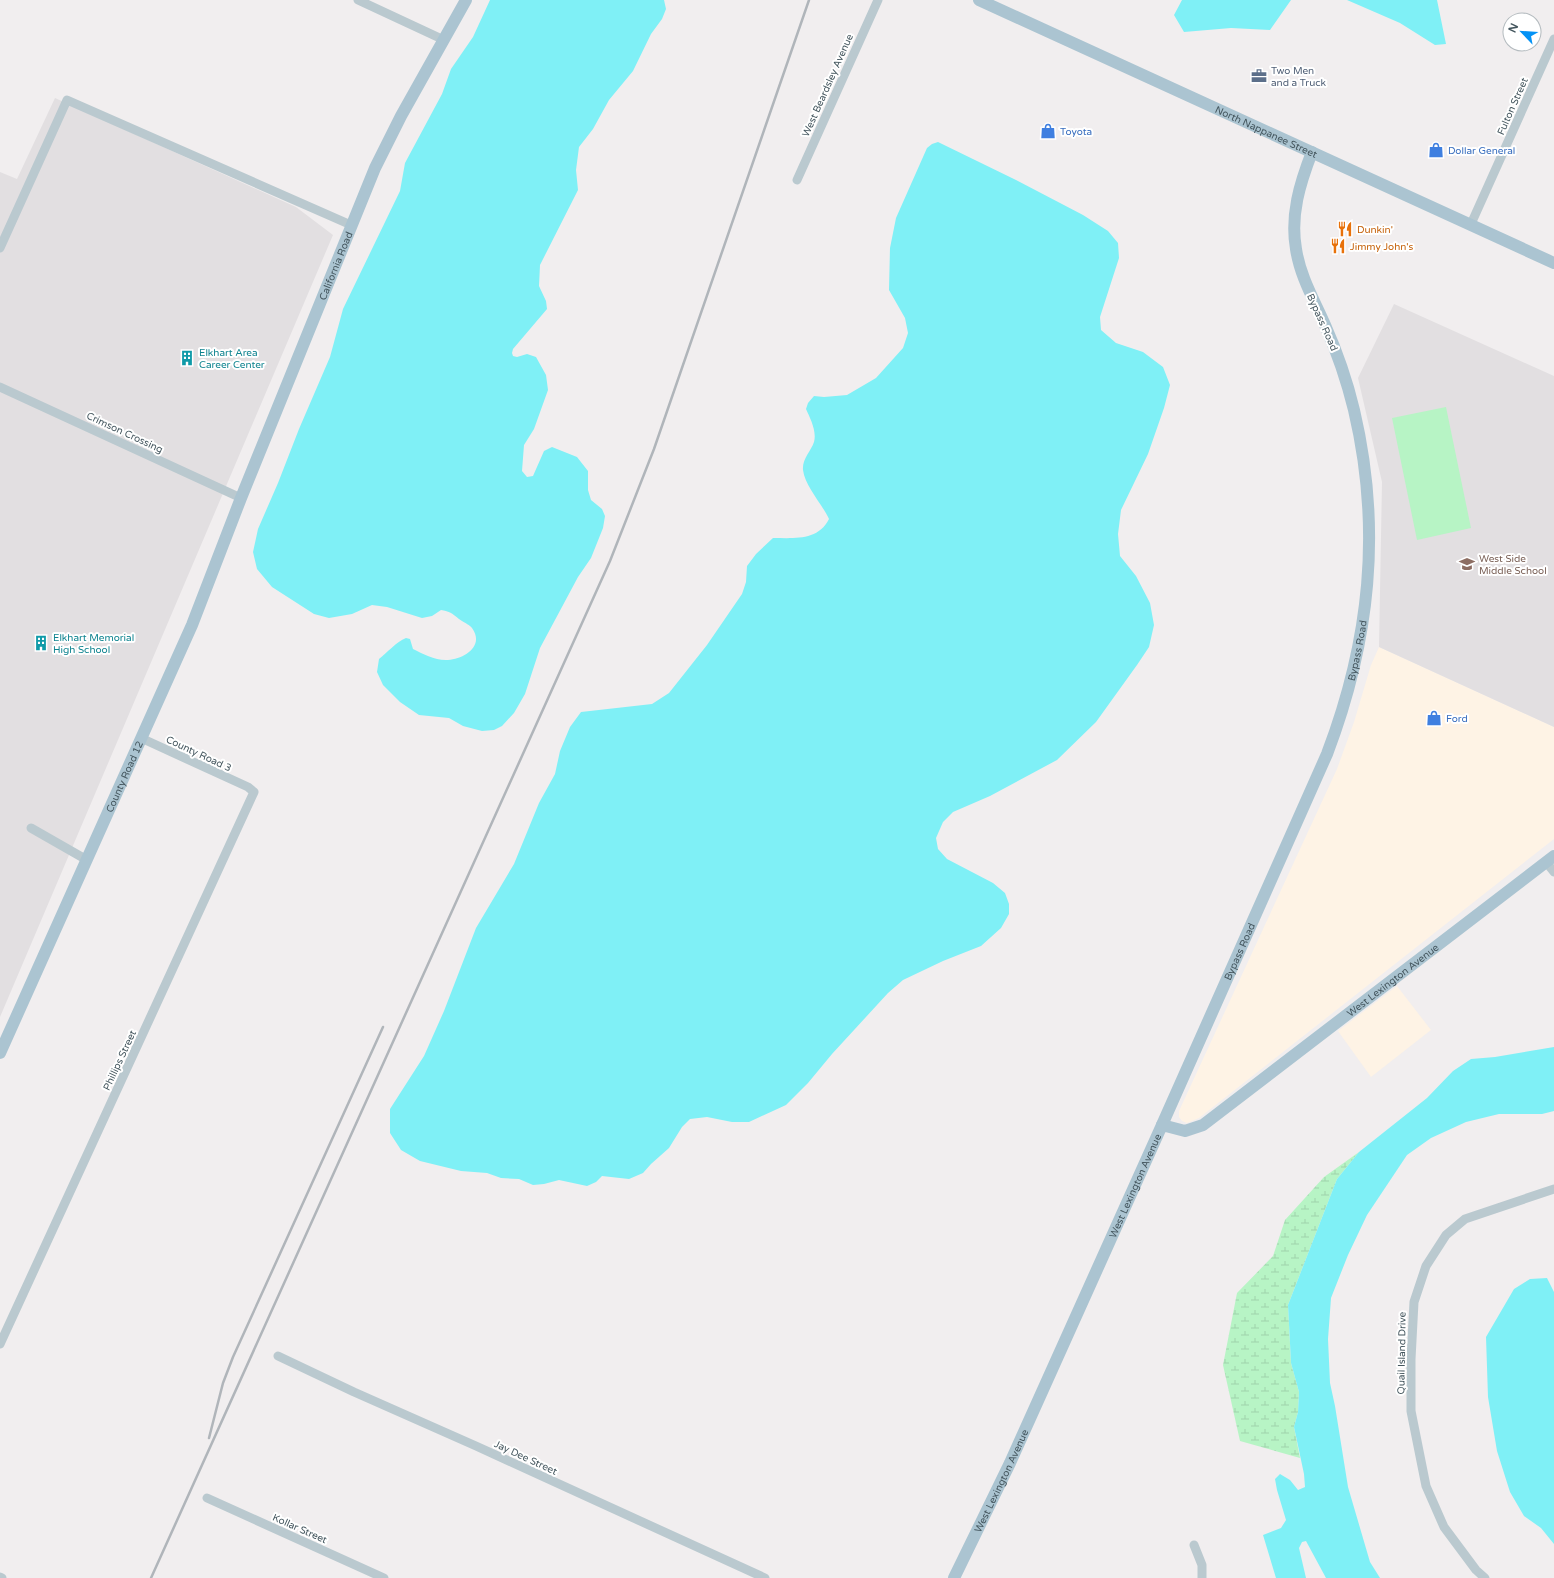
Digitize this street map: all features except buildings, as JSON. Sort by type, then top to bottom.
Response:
[{"type":"main road","points":[[444,40],[466,0]]},
{"type":"main road","name":"North Nappanee Street","points":[[979,0],[1554,263]]},
{"type":"main road","name":"California Road","points":[[241,498],[375,168],[401,116],[444,40]]},
{"type":"main road","name":"Bypass Road","points":[[1162,1125],[1327,754],[1345,703],[1362,635],[1368,584],[1370,543],[1368,503],[1360,437],[1348,388],[1336,351],[1306,284],[1295,248],[1296,207],[1299,190],[1312,152]]},
{"type":"main road","name":"County Road 12","points":[[0,1053],[192,625],[241,498]]},
{"type":"main road","name":"West Lexington Avenue","points":[[954,1578],[1010,1463],[1162,1125],[1185,1131],[1202,1125],[1216,1116],[1550,859]]},
{"type":"street","points":[[358,0],[444,40]]},
{"type":"street","name":"West Beardsley Avenue","points":[[797,180],[878,0]]},
{"type":"street","name":"Fulton Street","points":[[1471,224],[1554,39]]},
{"type":"street","points":[[0,248],[67,100],[351,225]]},
{"type":"street","name":"Crimson Crossing","points":[[0,387],[241,498]]},
{"type":"street","name":"County Road 3","points":[[141,738],[248,787]]},
{"type":"street","name":"Phillips Street","points":[[0,1344],[254,792],[248,787]]},
{"type":"street","points":[[31,828],[86,860]]},
{"type":"street","points":[[1550,859],[1554,872]]},
{"type":"street","name":"Quail Island Drive","points":[[1485,1578],[1476,1570],[1444,1527],[1426,1486],[1412,1411],[1411,1359],[1414,1302],[1426,1266],[1446,1235],[1465,1219],[1554,1189]]},
{"type":"street","name":"Jay Dee Street","points":[[278,1356],[354,1392],[765,1578]]},
{"type":"street","name":"Kollar Street","points":[[207,1498],[384,1578]]},
{"type":"street","points":[[1194,1545],[1202,1565],[1202,1578]]},
{"type":"shaded area","points":[[55,98],[296,207],[333,235],[0,1017],[0,172],[17,179]]},
{"type":"shaded area","name":"West Side Middle School","points":[[1394,304],[1554,376],[1554,727],[1379,647],[1382,482],[1358,378]]},
{"type":"shaded area","points":[[1379,647],[1554,727],[1554,839],[1199,1118],[1187,1123],[1182,1121],[1179,1117],[1179,1111],[1337,769],[1354,722],[1371,665]]},
{"type":"shaded area","points":[[1397,986],[1431,1030],[1371,1077],[1338,1031]]},
{"type":"green space","points":[[1446,407],[1471,528],[1417,540],[1392,418]]},
{"type":"green space","points":[[1359,1152],[1337,1179],[1288,1305],[1291,1363],[1299,1392],[1298,1412],[1294,1427],[1300,1458],[1240,1441],[1223,1365],[1237,1293],[1273,1256],[1285,1220],[1324,1177]]},
{"type":"water","points":[[490,0],[664,0],[666,9],[662,19],[651,34],[633,71],[609,100],[593,129],[579,147],[576,170],[578,190],[540,265],[539,286],[546,301],[547,309],[513,349],[512,353],[513,356],[517,357],[527,354],[536,357],[546,375],[548,390],[534,429],[524,445],[522,471],[527,477],[533,476],[544,451],[552,447],[577,457],[588,471],[588,490],[591,500],[602,509],[605,516],[603,528],[591,558],[578,577],[540,648],[525,694],[514,713],[502,726],[494,730],[482,731],[463,726],[449,718],[419,715],[400,702],[383,685],[377,672],[379,659],[395,645],[406,638],[410,639],[413,649],[430,657],[448,660],[460,657],[471,650],[476,640],[470,626],[451,613],[441,610],[432,616],[422,618],[387,607],[372,605],[352,614],[329,618],[314,614],[272,587],[257,569],[253,552],[258,529],[330,357],[343,309],[400,191],[405,163],[442,94],[451,69],[473,37]]},
{"type":"water","points":[[1182,0],[1291,0],[1270,30],[1231,28],[1184,32],[1174,15]]},
{"type":"water","points":[[1347,0],[1437,0],[1446,44],[1435,45],[1400,23]]},
{"type":"water","points":[[938,142],[1083,215],[1108,231],[1118,243],[1119,258],[1100,317],[1101,330],[1116,343],[1143,352],[1163,367],[1170,385],[1164,408],[1148,454],[1121,510],[1118,534],[1120,556],[1136,576],[1150,603],[1154,625],[1149,647],[1096,722],[1057,760],[990,796],[953,812],[943,822],[936,838],[938,849],[947,859],[993,883],[1005,893],[1009,904],[1009,914],[1001,928],[981,946],[943,961],[903,980],[888,993],[832,1054],[808,1083],[786,1105],[749,1122],[732,1122],[707,1117],[690,1119],[682,1127],[669,1148],[643,1173],[629,1179],[602,1176],[596,1182],[587,1186],[559,1180],[533,1185],[519,1179],[501,1178],[487,1173],[461,1171],[420,1161],[401,1150],[390,1133],[390,1109],[424,1056],[444,1011],[476,928],[514,864],[539,803],[555,774],[560,751],[570,727],[581,712],[652,704],[669,693],[707,645],[742,594],[746,582],[747,566],[756,554],[773,538],[797,538],[812,535],[819,531],[829,519],[810,489],[804,476],[804,462],[815,438],[813,425],[806,409],[808,403],[814,396],[824,397],[847,395],[876,378],[903,348],[908,333],[905,318],[889,290],[890,248],[896,218],[927,148]]},
{"type":"water","points":[[1554,1047],[1554,1111],[1542,1114],[1499,1114],[1466,1122],[1431,1138],[1407,1155],[1367,1215],[1348,1255],[1331,1298],[1328,1339],[1330,1383],[1348,1487],[1370,1562],[1380,1578],[1326,1578],[1306,1541],[1302,1542],[1299,1548],[1306,1578],[1276,1578],[1263,1535],[1281,1528],[1286,1520],[1275,1479],[1280,1474],[1290,1480],[1298,1490],[1305,1487],[1304,1474],[1294,1427],[1298,1412],[1299,1392],[1291,1363],[1288,1305],[1337,1179],[1359,1152],[1427,1098],[1453,1071],[1471,1059],[1495,1057]]},
{"type":"water","points":[[1547,1278],[1554,1292],[1554,1544],[1541,1528],[1524,1516],[1510,1492],[1497,1451],[1488,1397],[1486,1337],[1514,1289],[1530,1279]]},
{"type":"railway","points":[[151,1578],[610,561],[654,449],[809,0]]},
{"type":"railway","points":[[209,1438],[223,1383],[233,1357],[383,1027]]},
{"type":"place","name":"Two Men and a Truck","points":[[1259,76]]},
{"type":"place","name":"Toyota","points":[[1048,131]]},
{"type":"place","name":"Dollar General","points":[[1436,150]]},
{"type":"place","name":"Dunkin'","points":[[1345,229]]},
{"type":"place","name":"Jimmy John's","points":[[1338,246]]},
{"type":"place","name":"Elkhart Area Career Center","points":[[187,358]]},
{"type":"place","name":"West Side Middle School","points":[[1467,564]]},
{"type":"place","name":"Elkhart Memorial High School","points":[[41,643]]},
{"type":"place","name":"Ford","points":[[1434,718]]}]
